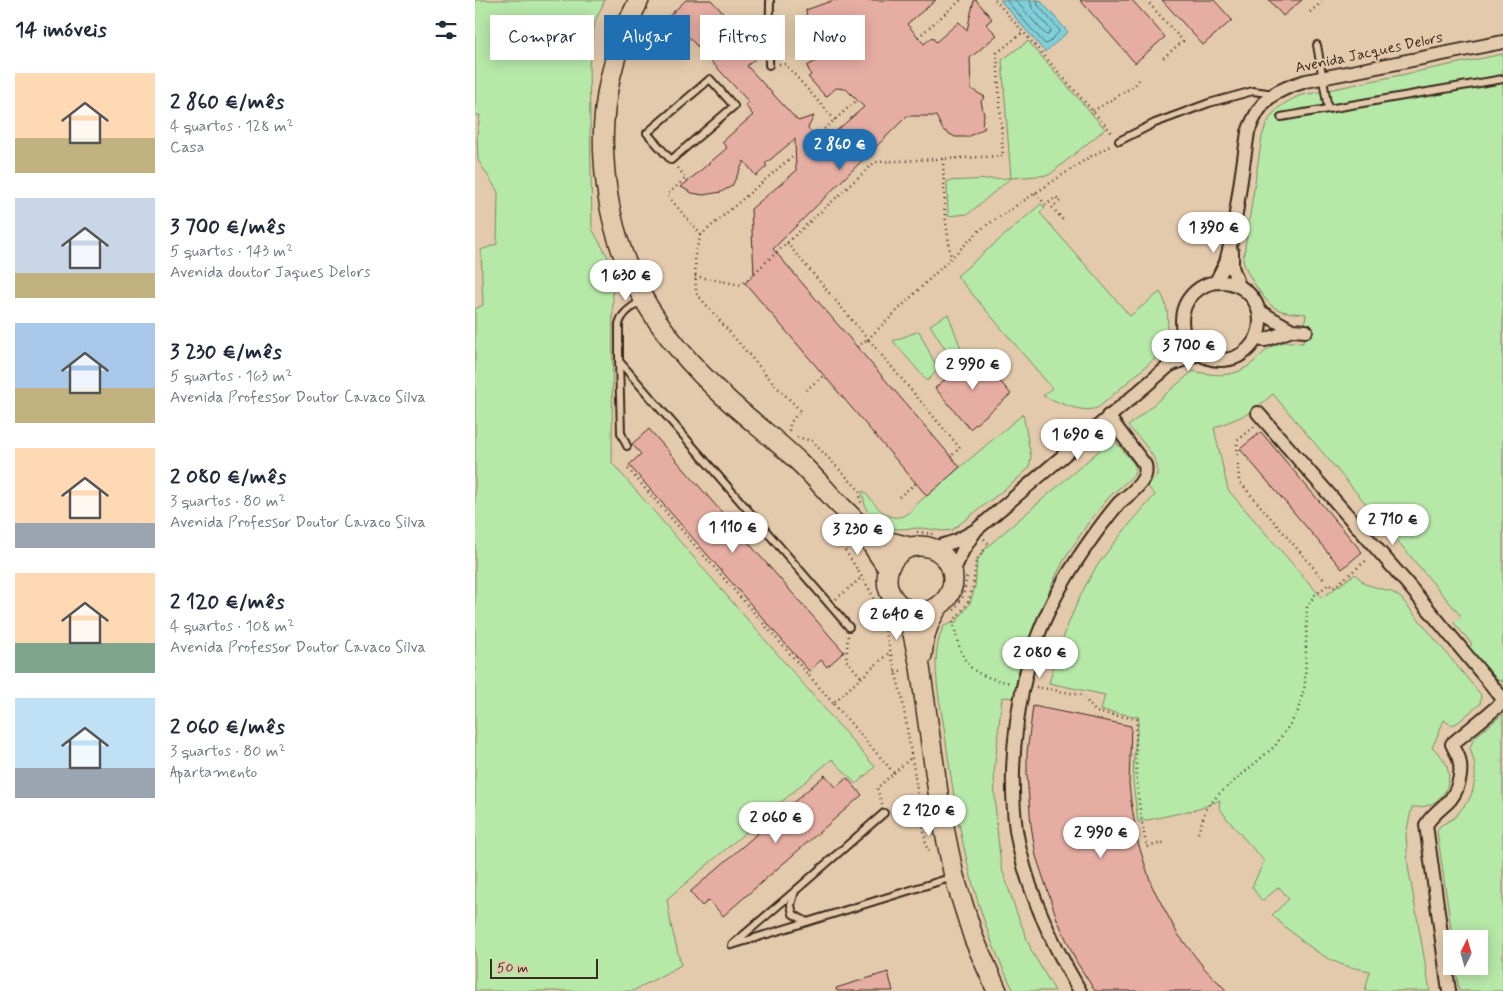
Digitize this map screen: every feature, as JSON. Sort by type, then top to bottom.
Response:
[{"type":"main road","points":[[639,0],[630,17],[615,56],[606,96],[602,135],[608,204],[617,240],[628,268],[643,300],[665,332],[692,364],[729,402],[798,461],[858,524],[887,568]]},
{"type":"main road","points":[[858,524],[885,541],[912,539],[926,545],[938,541],[943,554],[949,562],[953,572],[951,592],[938,607],[929,622],[924,638],[920,667]]},
{"type":"main road","points":[[912,539],[896,555],[887,568],[887,588],[891,597],[898,604],[909,622],[913,634],[920,667],[941,813],[954,876],[974,940],[997,991]]},
{"type":"main road","points":[[898,604],[917,612],[928,611],[938,607]]},
{"type":"street","name":"Avenida Jacques Delors","points":[[1216,282],[1226,262],[1233,234],[1248,132],[1254,116],[1264,102],[1281,89],[1322,78],[1503,42]]},
{"type":"street","name":"Avenida Jacques Delors","points":[[1233,234],[1232,267],[1239,286]]},
{"type":"street","points":[[1216,282],[1228,282],[1239,286],[1248,292],[1255,301],[1259,311],[1261,320],[1256,339],[1246,352],[1230,360],[1214,360],[1198,354],[1189,345],[1181,324],[1182,311],[1188,298],[1198,288],[1216,282]]},
{"type":"street","points":[[1259,311],[1292,330]]},
{"type":"street","points":[[1256,339],[1265,340],[1292,330],[1306,331]]},
{"type":"street","points":[[1170,365],[1184,335]]},
{"type":"street","points":[[953,572],[963,550],[1109,416],[1170,365],[1198,354]]},
{"type":"street","points":[[1080,991],[1064,964],[1043,919],[1029,881],[1016,831],[1013,797],[1015,750],[1018,715],[1024,685],[1033,651],[1046,616],[1059,590],[1100,526],[1143,479],[1146,471],[1145,464],[1109,416]]},
{"type":"street","points":[[1261,416],[1379,550],[1503,701],[1452,744],[1459,758],[1461,774],[1456,790],[1449,802],[1434,814],[1425,825],[1449,991]]},
{"type":"street","points":[[938,541],[956,541],[980,534]]},
{"type":"lane","points":[[769,65],[770,0]]},
{"type":"lane","points":[[1317,45],[1328,109]]},
{"type":"lane","points":[[710,79],[731,98],[734,106],[671,160],[647,133],[710,79]]},
{"type":"lane","points":[[1281,117],[1503,79]]},
{"type":"lane","points":[[1119,141],[1163,120],[1234,96],[1253,91],[1274,94]]},
{"type":"lane","points":[[627,446],[621,433],[619,324],[623,314],[643,300]]},
{"type":"lane","points":[[619,361],[849,627]]},
{"type":"lane","points":[[884,813],[733,946],[954,876]]},
{"type":"lane","points":[[795,891],[791,905],[793,914],[807,922]]},
{"type":"path","points":[[918,37],[961,0]]},
{"type":"path","points":[[857,347],[981,229],[1088,158],[1119,141],[995,0]]},
{"type":"path","points":[[1146,0],[1183,41],[1163,58]]},
{"type":"path","points":[[1310,12],[1324,0]]},
{"type":"path","points":[[695,276],[741,285],[875,162],[1003,156],[997,54],[1023,32]]},
{"type":"path","points":[[769,65],[785,64],[835,120]]},
{"type":"path","points":[[1093,111],[1134,86],[1139,80]]},
{"type":"path","points":[[813,139],[857,100]]},
{"type":"path","points":[[795,154],[701,235],[695,253],[696,293],[776,386],[801,411],[790,423],[789,435],[812,441],[859,490],[862,504]]},
{"type":"path","points":[[943,159],[945,216],[951,258]]},
{"type":"path","points":[[671,160],[687,178],[667,195],[701,235]]},
{"type":"path","points":[[1035,193],[1046,205],[1056,197],[1060,201],[1052,208],[1063,220]]},
{"type":"path","points":[[787,243],[961,448],[951,456]]},
{"type":"path","points":[[806,390],[824,375]]},
{"type":"path","points":[[1261,416],[1237,441],[1239,481],[1324,580]]},
{"type":"path","points":[[628,469],[894,773]]},
{"type":"path","points":[[899,497],[916,483]]},
{"type":"path","points":[[858,524],[839,540],[871,592],[878,611],[901,698],[927,850],[937,852]]},
{"type":"path","points":[[980,534],[989,544],[976,560],[969,603],[953,622],[959,648],[967,664],[974,672],[988,678],[1082,695],[1096,712],[1137,719],[1135,772],[1139,810],[1147,847],[1166,842]]},
{"type":"path","points":[[912,539],[938,541]]},
{"type":"path","points":[[1198,833],[1207,809],[1219,794],[1275,746],[1297,714],[1305,685],[1307,606],[1315,595],[1329,584],[1333,588],[1379,550]]},
{"type":"path","points":[[830,605],[861,578]]},
{"type":"path","points":[[849,627],[846,660],[861,677]]},
{"type":"path","points":[[833,703],[890,652]]},
{"type":"path","points":[[884,813],[877,788],[912,757]]},
{"type":"green space","points":[[475,0],[605,0],[595,21],[594,28],[594,15],[490,15],[490,60],[590,60],[592,229],[613,266],[612,463],[875,767],[856,784],[832,759],[667,899],[681,965],[633,991],[475,991],[475,309],[483,305],[481,250],[497,244],[498,192],[478,160],[477,135],[480,115],[475,115]]},
{"type":"green space","points":[[1028,41],[1105,129],[1049,175],[1011,178],[1002,60]]},
{"type":"green space","points":[[1503,54],[1503,682],[1494,678],[1468,648],[1472,644],[1454,623],[1461,616],[1273,394],[1250,413],[1214,428],[1228,490],[1322,598],[1355,574],[1365,584],[1392,592],[1401,598],[1481,695],[1480,704],[1457,723],[1451,725],[1444,720],[1432,748],[1441,756],[1447,766],[1449,776],[1447,786],[1435,802],[1425,806],[1412,807],[1406,834],[1408,866],[1430,991],[1365,991],[1370,971],[1343,965],[1323,956],[1272,915],[1289,899],[1279,887],[1262,901],[1252,887],[1264,861],[1228,820],[1219,807],[1220,800],[1199,809],[1138,822],[1133,782],[1139,717],[1101,710],[1105,695],[1049,683],[1069,621],[1090,577],[1112,545],[1155,495],[1147,486],[1156,477],[1158,471],[1156,464],[1149,450],[1128,426],[1193,371],[1220,375],[1228,374],[1251,365],[1266,350],[1276,344],[1286,342],[1303,343],[1306,314],[1284,311],[1272,306],[1255,284],[1243,260],[1262,137],[1271,117],[1279,107],[1299,96]]},
{"type":"green space","points":[[1011,178],[968,214],[948,216],[947,181]]},
{"type":"green space","points":[[1041,204],[1045,208],[1040,213],[1130,316],[1160,292],[1166,306],[1167,332],[1159,355],[1099,407],[1092,409],[1078,409],[1043,396],[1052,388],[957,276]]},
{"type":"green space","points":[[948,314],[962,351],[952,360],[930,325]]},
{"type":"green space","points":[[919,331],[938,370],[927,381],[893,341]]},
{"type":"green space","points":[[1023,414],[1031,457],[1029,468],[952,530],[889,528],[881,524],[866,509],[862,492],[864,491],[888,515],[895,517],[910,512],[918,503]]},
{"type":"green space","points":[[1108,438],[1112,438],[1134,464],[1136,469],[1134,475],[1110,496],[1088,523],[1064,560],[1052,584],[1019,668],[1014,698],[1002,697],[994,773],[1001,866],[1032,952],[1055,991],[1014,991],[999,960],[976,895],[960,829],[936,676],[939,637],[944,626],[956,622],[970,603],[975,587],[977,561],[987,547],[1101,449],[1098,445]]},
{"type":"green space","points":[[1503,714],[1503,991],[1459,991],[1457,975],[1488,975],[1488,930],[1451,930],[1437,831],[1440,826],[1454,818],[1469,800],[1473,790],[1475,764],[1470,748],[1474,738]]},
{"type":"water","points":[[1000,0],[1040,0],[1068,32],[1045,52]]},
{"type":"building","points":[[686,0],[711,0],[725,15],[700,15],[700,49],[690,39],[690,15],[670,15]]},
{"type":"building","points":[[834,0],[936,0],[907,24],[924,44],[932,37],[936,42],[959,22],[967,30],[974,0],[992,19],[986,24],[997,35],[970,58],[971,89],[985,97],[981,101],[984,115],[982,124],[985,128],[968,137],[955,137],[943,130],[936,116],[907,116],[773,249],[960,467],[927,496],[745,283],[754,275],[751,209],[796,171],[795,139],[765,164],[767,166],[756,176],[744,161],[732,186],[721,192],[703,195],[692,193],[681,187],[727,148],[722,142],[753,115],[745,105],[749,102],[710,60],[753,60],[747,66],[798,121],[814,116],[808,128],[821,144],[864,107],[846,89],[836,88],[826,97],[808,77],[811,75],[807,66],[818,60],[865,60],[865,15],[806,15],[806,10]]},
{"type":"building","points":[[1080,0],[1132,0],[1165,37],[1135,63]]},
{"type":"building","points":[[1162,0],[1214,0],[1232,20],[1203,45]]},
{"type":"building","points":[[1269,0],[1302,0],[1283,16]]},
{"type":"building","points":[[976,353],[1011,394],[970,429],[935,388]]},
{"type":"building","points":[[649,429],[844,652],[827,667],[821,660],[809,671],[629,465],[641,454],[632,444]]},
{"type":"building","points":[[1261,432],[1362,552],[1342,569],[1240,449]]},
{"type":"building","points":[[1033,706],[1131,726],[1129,784],[1131,802],[1138,843],[1152,886],[1177,933],[1205,969],[1227,991],[1095,991],[1076,961],[1057,919],[1036,856],[1031,825],[1027,775],[1027,753]]},
{"type":"building","points":[[825,775],[836,787],[847,778],[862,795],[723,916],[709,900],[702,906],[690,892]]},
{"type":"building","points":[[888,972],[893,991],[837,991],[836,988]]}]
